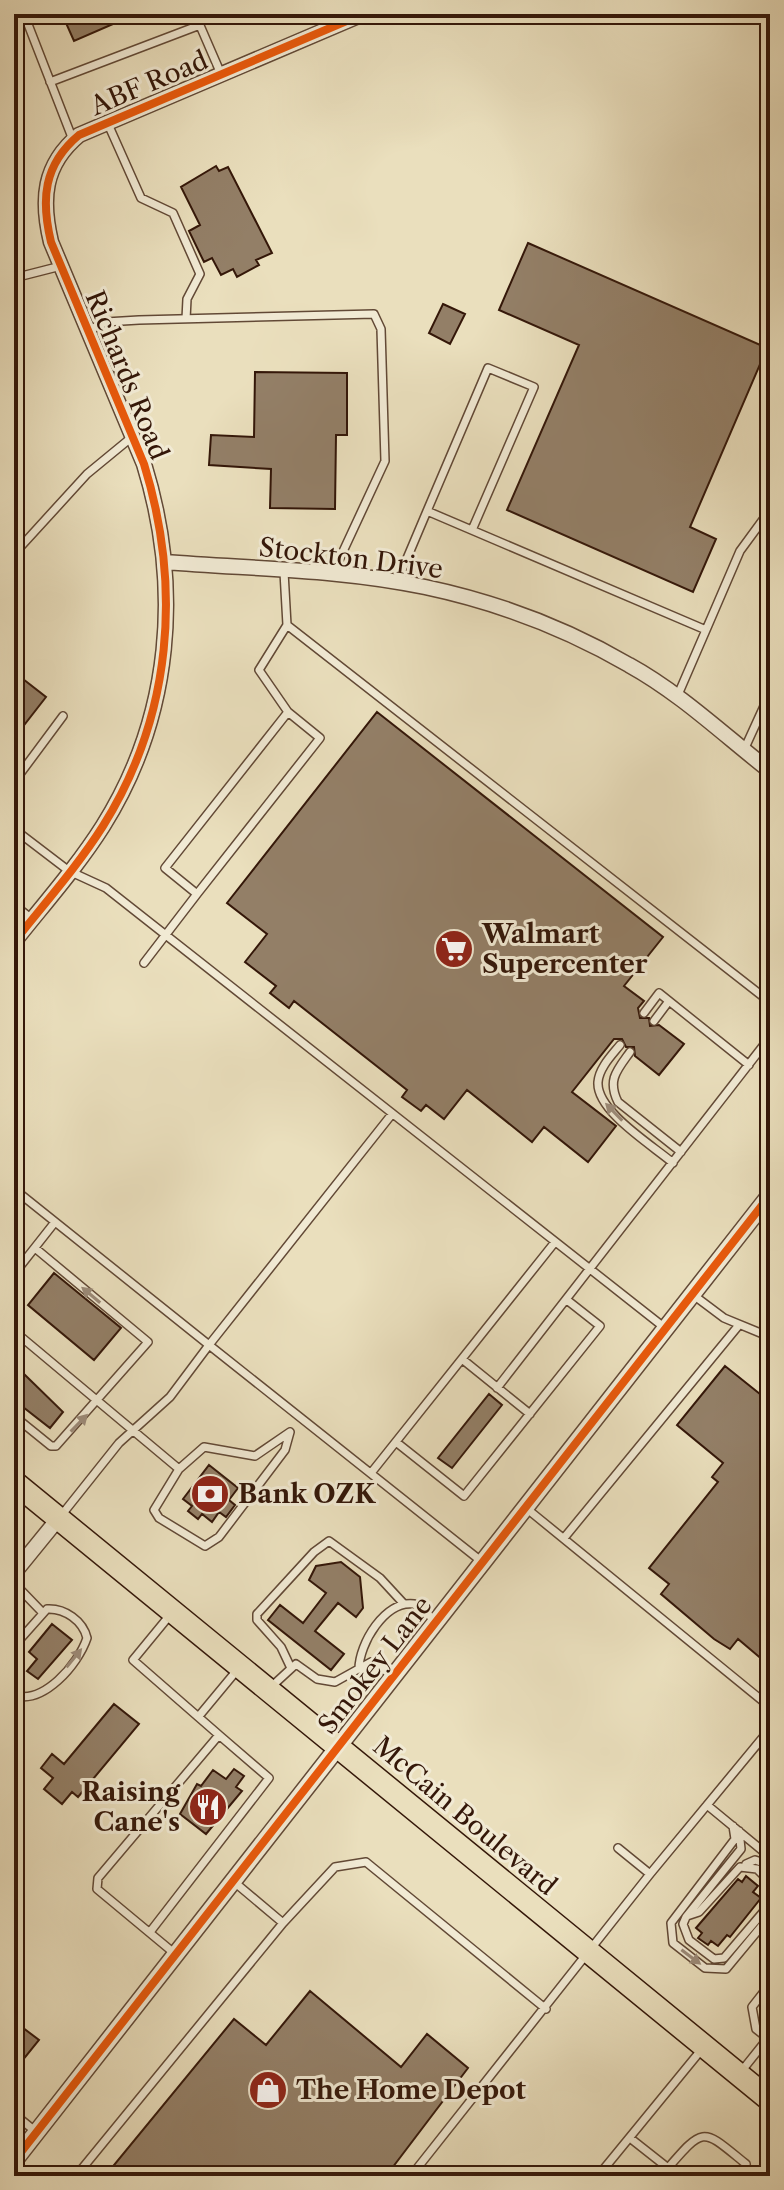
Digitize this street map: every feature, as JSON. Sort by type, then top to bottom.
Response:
[{"type":"main road","name":"McCain Boulevard","points":[[14,1482],[770,2100]]},
{"type":"street","name":"ABF Road","points":[[51,168],[73,140],[107,122],[363,14]]},
{"type":"street","name":"Richards Road","points":[[14,942],[69,871],[121,795],[143,743],[161,679],[167,606],[165,562],[155,499],[61,266],[45,215],[51,168]]},
{"type":"street","name":"Stockton Drive","points":[[165,562],[396,583],[505,609],[552,627],[630,665],[677,697],[770,771]]},
{"type":"street","name":"Smokey Lane","points":[[14,2161],[770,1195]]},
{"type":"street","points":[[14,1572],[58,1519]]},
{"type":"lane","points":[[24,14],[73,140]]},
{"type":"lane","points":[[195,14],[221,74]]},
{"type":"lane","points":[[50,82],[200,25]]},
{"type":"lane","points":[[107,122],[141,198],[173,213],[200,274],[187,299],[186,319]]},
{"type":"lane","points":[[14,278],[61,266]]},
{"type":"lane","points":[[88,330],[106,322],[374,314],[381,329],[385,461],[332,575]]},
{"type":"lane","points":[[396,583],[488,368],[534,387],[472,530]]},
{"type":"lane","points":[[14,554],[87,474],[132,437]]},
{"type":"lane","points":[[677,697],[740,551],[770,510]]},
{"type":"lane","points":[[427,511],[706,630]]},
{"type":"lane","points":[[144,963],[320,738],[288,712],[259,670],[287,625],[284,572]]},
{"type":"lane","points":[[287,625],[770,1002]]},
{"type":"lane","points":[[744,750],[769,697]]},
{"type":"lane","points":[[197,894],[165,868],[288,712]]},
{"type":"lane","points":[[14,782],[63,716]]},
{"type":"lane","points":[[14,829],[69,871],[106,888],[665,1328]]},
{"type":"lane","points":[[14,905],[32,919]]},
{"type":"lane","points":[[644,1013],[659,993],[749,1065]]},
{"type":"lane","points":[[654,1021],[669,1001]]},
{"type":"lane","points":[[497,1388],[770,1037]]},
{"type":"lane","points":[[620,1045],[603,1067],[598,1082],[602,1098],[609,1110],[673,1163]]},
{"type":"lane","points":[[630,1052],[612,1082],[618,1102],[681,1152]]},
{"type":"lane","points":[[58,1519],[134,1430],[170,1397],[392,1114]]},
{"type":"lane","points":[[14,1189],[481,1561]]},
{"type":"lane","points":[[14,1274],[55,1222]]},
{"type":"lane","points":[[371,1473],[555,1242]]},
{"type":"lane","points":[[14,1416],[53,1447],[99,1402],[148,1342],[35,1248]]},
{"type":"lane","points":[[14,1255],[23,1263]]},
{"type":"lane","points":[[692,1294],[724,1318],[770,1337]]},
{"type":"lane","points":[[396,1442],[464,1496],[600,1326],[567,1300]]},
{"type":"lane","points":[[564,1538],[739,1325]]},
{"type":"lane","points":[[14,1331],[179,1469]]},
{"type":"lane","points":[[462,1359],[530,1414]]},
{"type":"lane","points":[[290,1432],[255,1456],[204,1447],[179,1469],[154,1510],[159,1518],[205,1546],[219,1537],[285,1450],[290,1432],[300,1418]]},
{"type":"lane","points":[[525,1506],[770,1707]]},
{"type":"lane","points":[[290,1666],[281,1647],[257,1620],[257,1614],[314,1552],[329,1541],[380,1578],[404,1604]]},
{"type":"lane","points":[[14,1583],[42,1612]]},
{"type":"lane","points":[[359,1669],[359,1655],[374,1631],[404,1604],[414,1604],[435,1620]]},
{"type":"lane","points":[[14,1646],[42,1612],[56,1608],[77,1621],[85,1631],[84,1646],[41,1694],[25,1699],[14,1695]]},
{"type":"lane","points":[[150,1932],[269,1778],[133,1660],[172,1611]]},
{"type":"lane","points":[[269,1690],[290,1666],[296,1664],[326,1682],[341,1680],[371,1662],[392,1675]]},
{"type":"lane","points":[[199,1716],[240,1666]]},
{"type":"lane","points":[[411,2176],[650,1874],[770,1730]]},
{"type":"lane","points":[[176,1954],[97,1889],[98,1878],[219,1735]]},
{"type":"lane","points":[[707,1805],[770,1857]]},
{"type":"lane","points":[[736,1829],[741,1849],[683,1924],[689,1940],[714,1959],[730,1952],[766,1915]]},
{"type":"lane","points":[[736,1829],[735,1839],[671,1923],[673,1943],[705,1968],[726,1969],[770,1906]]},
{"type":"lane","points":[[618,1848],[650,1874]]},
{"type":"lane","points":[[671,1923],[699,1912],[740,1867],[755,1860],[770,1865]]},
{"type":"lane","points":[[76,2176],[283,1923],[335,1867],[366,1862],[546,2009]]},
{"type":"lane","points":[[740,1867],[757,1869],[770,1882]]},
{"type":"lane","points":[[233,1881],[283,1923]]},
{"type":"lane","points":[[738,2075],[769,2039],[756,2029],[752,2007],[770,1984]]},
{"type":"lane","points":[[598,2176],[704,2047]]},
{"type":"lane","points":[[14,2114],[37,2132]]},
{"type":"lane","points":[[660,2176],[693,2139],[701,2135],[712,2137],[746,2164],[747,2176]]},
{"type":"lane","points":[[630,2138],[668,2168]]},
{"type":"lane","points":[[736,2176],[746,2164]]},
{"type":"building","points":[[62,14],[136,14],[74,41]]},
{"type":"building","points":[[216,166],[219,171],[228,167],[272,253],[256,260],[259,265],[237,277],[233,269],[221,275],[212,258],[204,262],[189,231],[200,225],[181,187]]},
{"type":"building","points":[[528,243],[767,348],[690,527],[716,539],[693,592],[507,510],[579,345],[499,310]]},
{"type":"building","points":[[443,304],[465,314],[450,344],[429,333]]},
{"type":"building","points":[[255,372],[347,373],[347,435],[336,435],[335,509],[270,508],[271,469],[209,465],[211,435],[254,437]]},
{"type":"building","points":[[14,672],[46,697],[14,738]]},
{"type":"building","name":"Walmart Supercenter","points":[[377,712],[663,937],[624,986],[644,1001],[638,1008],[640,1018],[649,1018],[650,1026],[659,1025],[684,1044],[659,1075],[635,1056],[634,1047],[626,1047],[622,1039],[614,1039],[572,1092],[616,1126],[588,1162],[544,1127],[532,1142],[467,1090],[444,1119],[426,1105],[421,1111],[402,1097],[407,1090],[294,1001],[289,1008],[270,993],[276,986],[245,962],[267,934],[227,903]]},
{"type":"building","points":[[54,1273],[121,1328],[94,1360],[28,1305]]},
{"type":"building","points":[[725,1366],[770,1402],[770,1666],[738,1639],[730,1649],[714,1639],[661,1594],[669,1584],[649,1568],[718,1482],[712,1477],[723,1463],[677,1425]]},
{"type":"building","points":[[24,1374],[63,1412],[50,1428],[14,1400],[14,1386]]},
{"type":"building","points":[[489,1394],[502,1405],[452,1468],[438,1458]]},
{"type":"building","name":"Bank OZK","points":[[209,1465],[238,1488],[229,1500],[235,1505],[226,1517],[219,1512],[212,1522],[202,1514],[198,1519],[188,1511],[192,1506],[183,1499]]},
{"type":"building","points":[[341,1562],[360,1577],[363,1608],[356,1617],[338,1603],[315,1631],[344,1654],[331,1670],[268,1620],[280,1605],[303,1623],[326,1593],[309,1580],[316,1566]]},
{"type":"building","points":[[52,1624],[72,1640],[38,1679],[27,1671],[37,1659],[29,1652]]},
{"type":"building","points":[[114,1704],[139,1724],[78,1797],[72,1792],[62,1804],[44,1789],[53,1778],[41,1768],[52,1754],[64,1764]]},
{"type":"building","name":"Raising Cane's","points":[[234,1769],[244,1776],[236,1787],[242,1791],[206,1834],[180,1814],[197,1784],[201,1786],[213,1770],[226,1779]]},
{"type":"building","points":[[746,1876],[758,1886],[753,1892],[761,1898],[730,1937],[727,1935],[718,1946],[711,1941],[708,1945],[698,1938],[702,1933],[696,1928],[738,1879],[742,1882]]},
{"type":"building","name":"The Home Depot","points":[[310,1991],[401,2067],[427,2034],[468,2068],[386,2176],[105,2176],[234,2019],[266,2045]]},
{"type":"building","points":[[14,2021],[39,2040],[14,2071]]},
{"type":"cycle path","points":[[14,942],[93,841],[126,784],[144,740],[164,650],[166,604],[156,510],[144,464],[51,242],[46,198],[52,171],[58,158],[79,135],[363,14]]},
{"type":"cycle path","points":[[14,2161],[770,1195]]},
{"type":"place","name":"Walmart Supercenter","points":[[454,949]]},
{"type":"place","name":"Bank OZK","points":[[210,1494]]},
{"type":"place","name":"Raising Cane's","points":[[208,1807]]},
{"type":"place","name":"The Home Depot","points":[[268,2090]]}]
